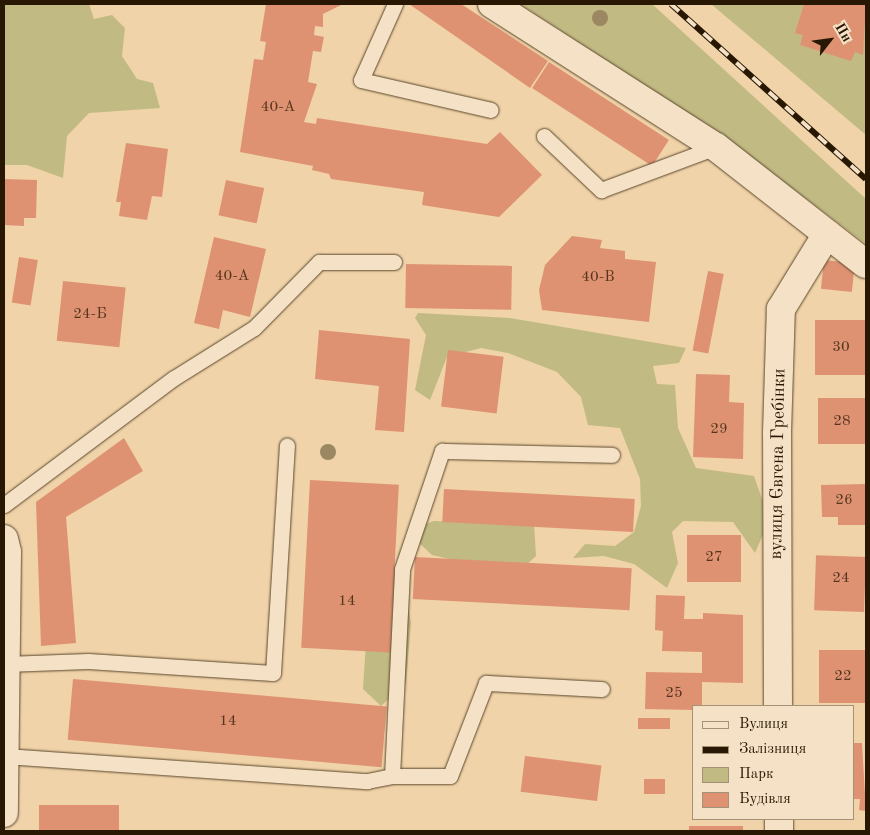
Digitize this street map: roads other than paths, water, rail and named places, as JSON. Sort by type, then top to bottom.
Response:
[{"type":"street","points":[[492,4],[716,147],[866,264]]},
{"type":"street","name":"вулиця Євгена Гребінки","points":[[778,705],[776,433],[781,309],[827,234]]},
{"type":"street","points":[[4,813],[5,548]]},
{"type":"lane","points":[[395,4],[361,80],[491,110]]},
{"type":"lane","points":[[544,136],[601,190],[716,147]]},
{"type":"lane","points":[[4,504],[174,378],[254,328],[319,262],[394,262]]},
{"type":"lane","points":[[5,664],[88,661],[273,673],[287,445]]},
{"type":"lane","points":[[392,776],[402,569],[442,451],[612,455]]},
{"type":"lane","points":[[5,743],[367,781],[392,776],[450,776],[486,683],[602,689]]},
{"type":"railway","points":[[671,4],[866,179]]}]
